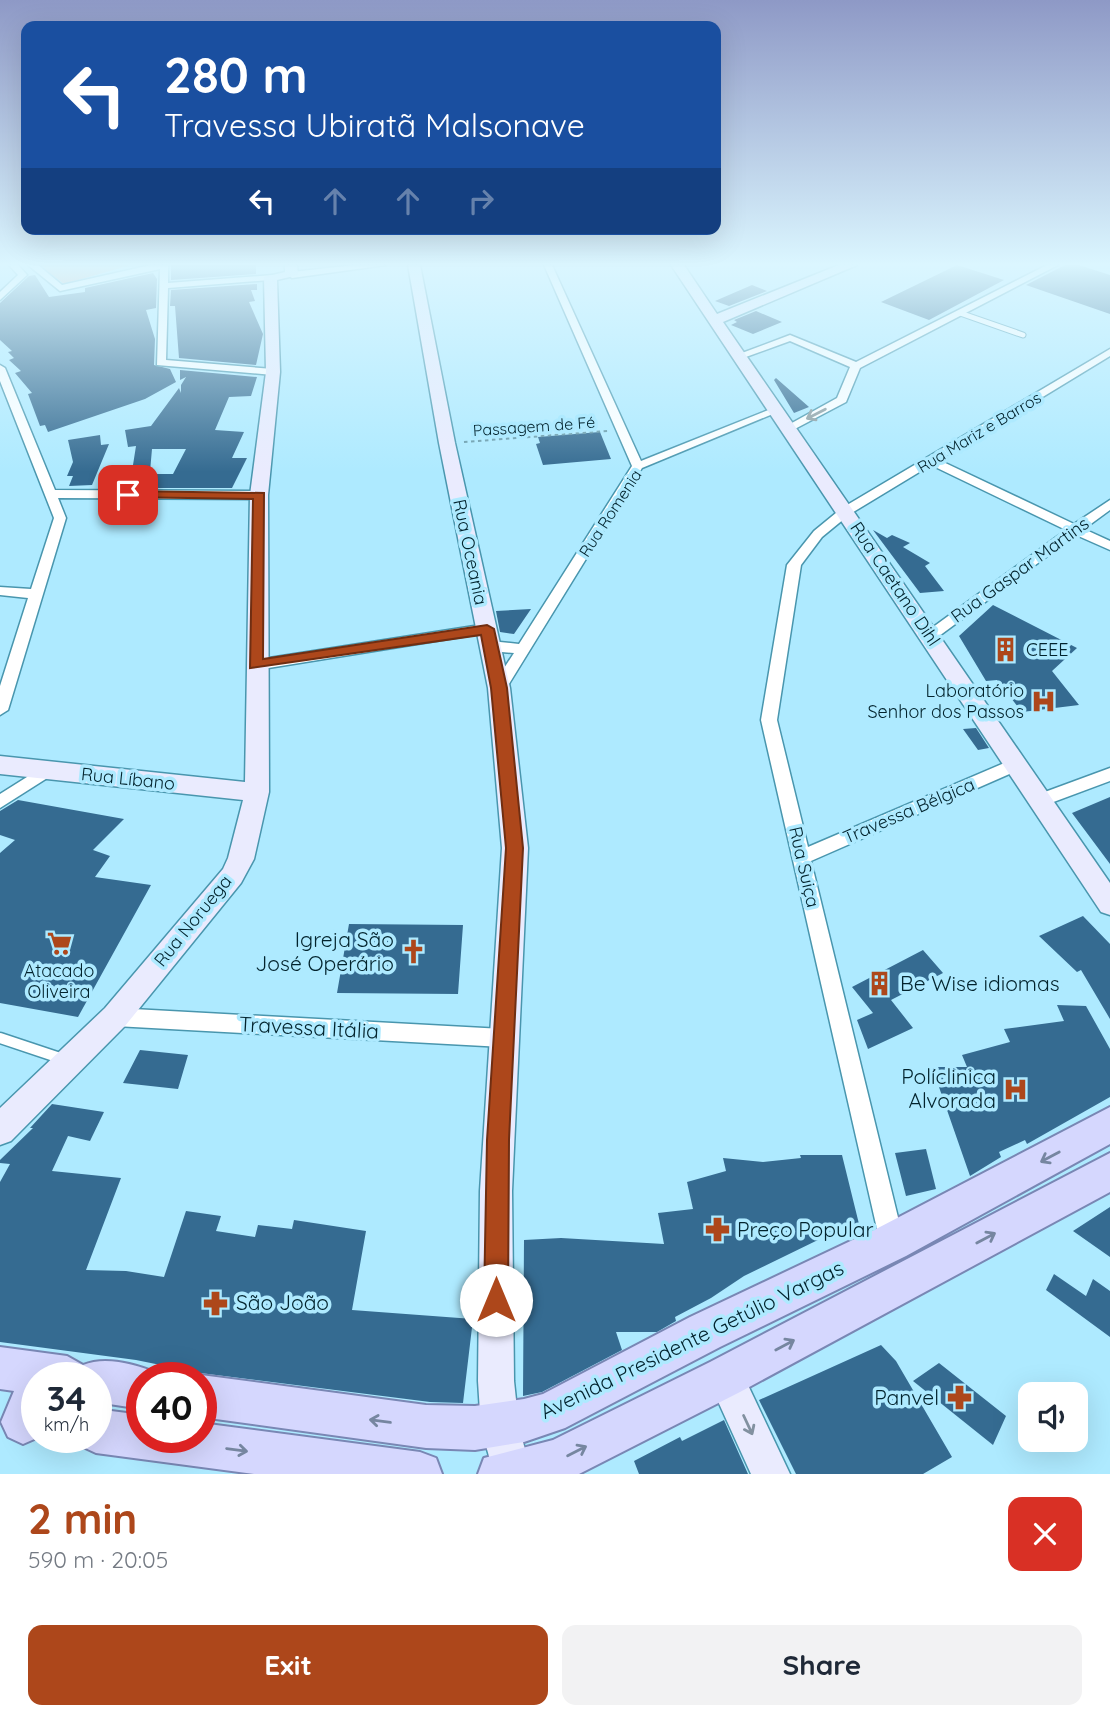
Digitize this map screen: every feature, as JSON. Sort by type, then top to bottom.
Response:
[{"type":"main road","name":"Avenida Presidente Getúlio Vargas","points":[[217,1398],[448,1431],[500,1428],[550,1413],[705,1332],[892,1242],[1110,1125]]},
{"type":"main road","points":[[509,1473],[558,1461],[724,1377],[1110,1172]]},
{"type":"main road","points":[[0,1368],[21,1385]]},
{"type":"main road","points":[[112,1433],[420,1474]]},
{"type":"street","points":[[163,334],[162,363],[273,372]]},
{"type":"street","name":"Rua Noruega","points":[[0,1129],[115,1017],[232,876],[241,859],[257,792],[256,665],[260,495],[273,372],[272,334]]},
{"type":"street","name":"Rua Oceania","points":[[427,334],[499,688],[514,848],[496,1191],[496,1381],[500,1428],[509,1473]]},
{"type":"street","points":[[579,334],[638,466]]},
{"type":"street","name":"Rua Caetano Dihl","points":[[724,334],[1110,904]]},
{"type":"street","points":[[787,429],[842,400],[856,366],[919,334]]},
{"type":"street","points":[[739,356],[790,338],[856,366]]},
{"type":"street","name":"Rua Mariz e Barros","points":[[846,511],[1110,352]]},
{"type":"street","points":[[0,368],[60,518],[0,710]]},
{"type":"street","points":[[0,410],[14,401]]},
{"type":"street","name":"Rua Romenia","points":[[499,688],[638,466],[775,411]]},
{"type":"street","points":[[933,461],[1110,546]]},
{"type":"street","points":[[49,494],[260,495]]},
{"type":"street","name":"Rua Gaspar Martins","points":[[930,636],[1110,504]]},
{"type":"street","name":"Rua Suiça","points":[[846,511],[818,534],[794,565],[769,720],[892,1242]]},
{"type":"street","points":[[0,591],[37,594]]},
{"type":"street","points":[[256,665],[488,638],[524,649]]},
{"type":"street","name":"Rua Líbano","points":[[0,765],[257,792]]},
{"type":"street","name":"Travessa Bélgica","points":[[802,857],[1015,765]]},
{"type":"street","points":[[0,802],[46,771]]},
{"type":"street","points":[[1040,801],[1110,774]]},
{"type":"street","name":"Travessa Itália","points":[[115,1017],[503,1038]]},
{"type":"street","points":[[724,1377],[771,1474]]},
{"type":"lane","points":[[0,1038],[69,1061]]},
{"type":"path","name":"Passagem de Fé","points":[[447,443],[622,430]]},
{"type":"building","points":[[0,334],[153,334],[154,365],[170,369],[176,382],[145,399],[48,432],[45,425],[40,426],[28,394],[32,393],[15,373],[21,371],[9,360],[14,358],[8,352],[12,351],[0,340]]},
{"type":"building","points":[[177,334],[263,334],[256,365],[179,358]]},
{"type":"building","points":[[180,370],[257,377],[251,396],[229,397],[215,430],[244,432],[232,458],[247,458],[232,488],[154,488],[156,474],[173,474],[186,449],[152,449],[149,483],[130,484],[136,446],[128,447],[125,430],[151,426],[179,388],[181,393],[181,385],[186,377],[180,380]]},
{"type":"building","points":[[776,378],[809,407],[794,413],[774,380]]},
{"type":"building","points":[[600,432],[611,459],[543,465],[536,444],[540,443],[538,437]]},
{"type":"building","points":[[100,435],[101,445],[109,444],[92,485],[69,486],[73,476],[67,476],[73,462],[68,440]]},
{"type":"building","points":[[873,530],[887,538],[892,535],[910,543],[903,547],[930,563],[925,566],[944,591],[920,593]]},
{"type":"building","points":[[993,605],[1077,648],[1052,671],[1079,705],[1022,712],[997,680],[986,681],[959,636]]},
{"type":"building","points":[[531,609],[514,634],[500,632],[496,611]]},
{"type":"building","points":[[976,728],[989,748],[978,750],[963,729]]},
{"type":"building","points":[[1110,797],[1110,864],[1072,813]]},
{"type":"building","name":"Atacado Oliveira","points":[[18,800],[124,819],[93,850],[110,856],[95,877],[151,885],[78,1017],[0,1003],[0,853],[15,840],[0,835],[0,811]]},
{"type":"building","points":[[1083,916],[1110,944],[1110,1019],[1081,970],[1077,972],[1039,936]]},
{"type":"building","points":[[349,924],[463,925],[458,994],[337,993]]},
{"type":"building","points":[[923,950],[943,973],[891,1000],[913,1028],[868,1049],[857,1020],[873,1013],[852,987]]},
{"type":"building","points":[[1057,1005],[1086,1006],[1110,1049],[1110,1097],[1027,1144],[1025,1140],[999,1152],[1001,1157],[970,1176],[932,1067],[967,1067],[962,1055],[1010,1042],[1004,1029],[1064,1021]]},
{"type":"building","points":[[140,1050],[188,1055],[178,1089],[123,1083]]},
{"type":"building","points":[[52,1104],[104,1112],[90,1141],[68,1136],[52,1171],[121,1178],[86,1270],[126,1271],[164,1277],[186,1211],[221,1216],[216,1231],[255,1237],[258,1225],[292,1229],[294,1220],[366,1231],[352,1310],[473,1319],[463,1403],[430,1402],[217,1375],[217,1362],[146,1362],[0,1342],[0,1182],[10,1164],[0,1163],[0,1160],[33,1128],[30,1128]]},
{"type":"building","points":[[926,1149],[936,1189],[906,1196],[895,1153]]},
{"type":"building","points":[[800,1155],[842,1155],[859,1224],[822,1238],[744,1276],[675,1317],[676,1321],[657,1332],[616,1332],[622,1350],[542,1392],[523,1396],[524,1240],[561,1238],[664,1244],[658,1213],[693,1209],[687,1182],[726,1171],[723,1158],[763,1162],[801,1158]]},
{"type":"building","points":[[1110,1207],[1110,1257],[1073,1231]]},
{"type":"building","points":[[1054,1274],[1086,1296],[1093,1279],[1110,1291],[1110,1337],[1046,1290]]},
{"type":"building","points":[[881,1345],[896,1361],[952,1457],[923,1474],[796,1474],[759,1400]]},
{"type":"building","name":"Panvel","points":[[939,1363],[1006,1416],[993,1445],[913,1381]]},
{"type":"building","points":[[724,1420],[748,1474],[639,1474],[634,1461],[680,1437],[682,1441]]},
{"type":"place","name":"CEEE","points":[[1006,650]]},
{"type":"place","name":"Laboratório Senhor dos Passos","points":[[1044,701]]},
{"type":"place","name":"Atacado Oliveira","points":[[59,944]]},
{"type":"place","name":"Igreja São José Operário","points":[[414,952]]},
{"type":"place","name":"Be Wise idiomas","points":[[880,984]]},
{"type":"place","name":"Políclinica Alvorada","points":[[1016,1089]]},
{"type":"place","name":"Preço Popular","points":[[717,1230]]},
{"type":"place","name":"São João","points":[[216,1303]]},
{"type":"place","name":"Panvel","points":[[959,1398]]},
{"type":"route","points":[[128,495],[260,495],[256,665],[487,629],[499,688],[514,848],[498,1140],[496,1300]]}]
